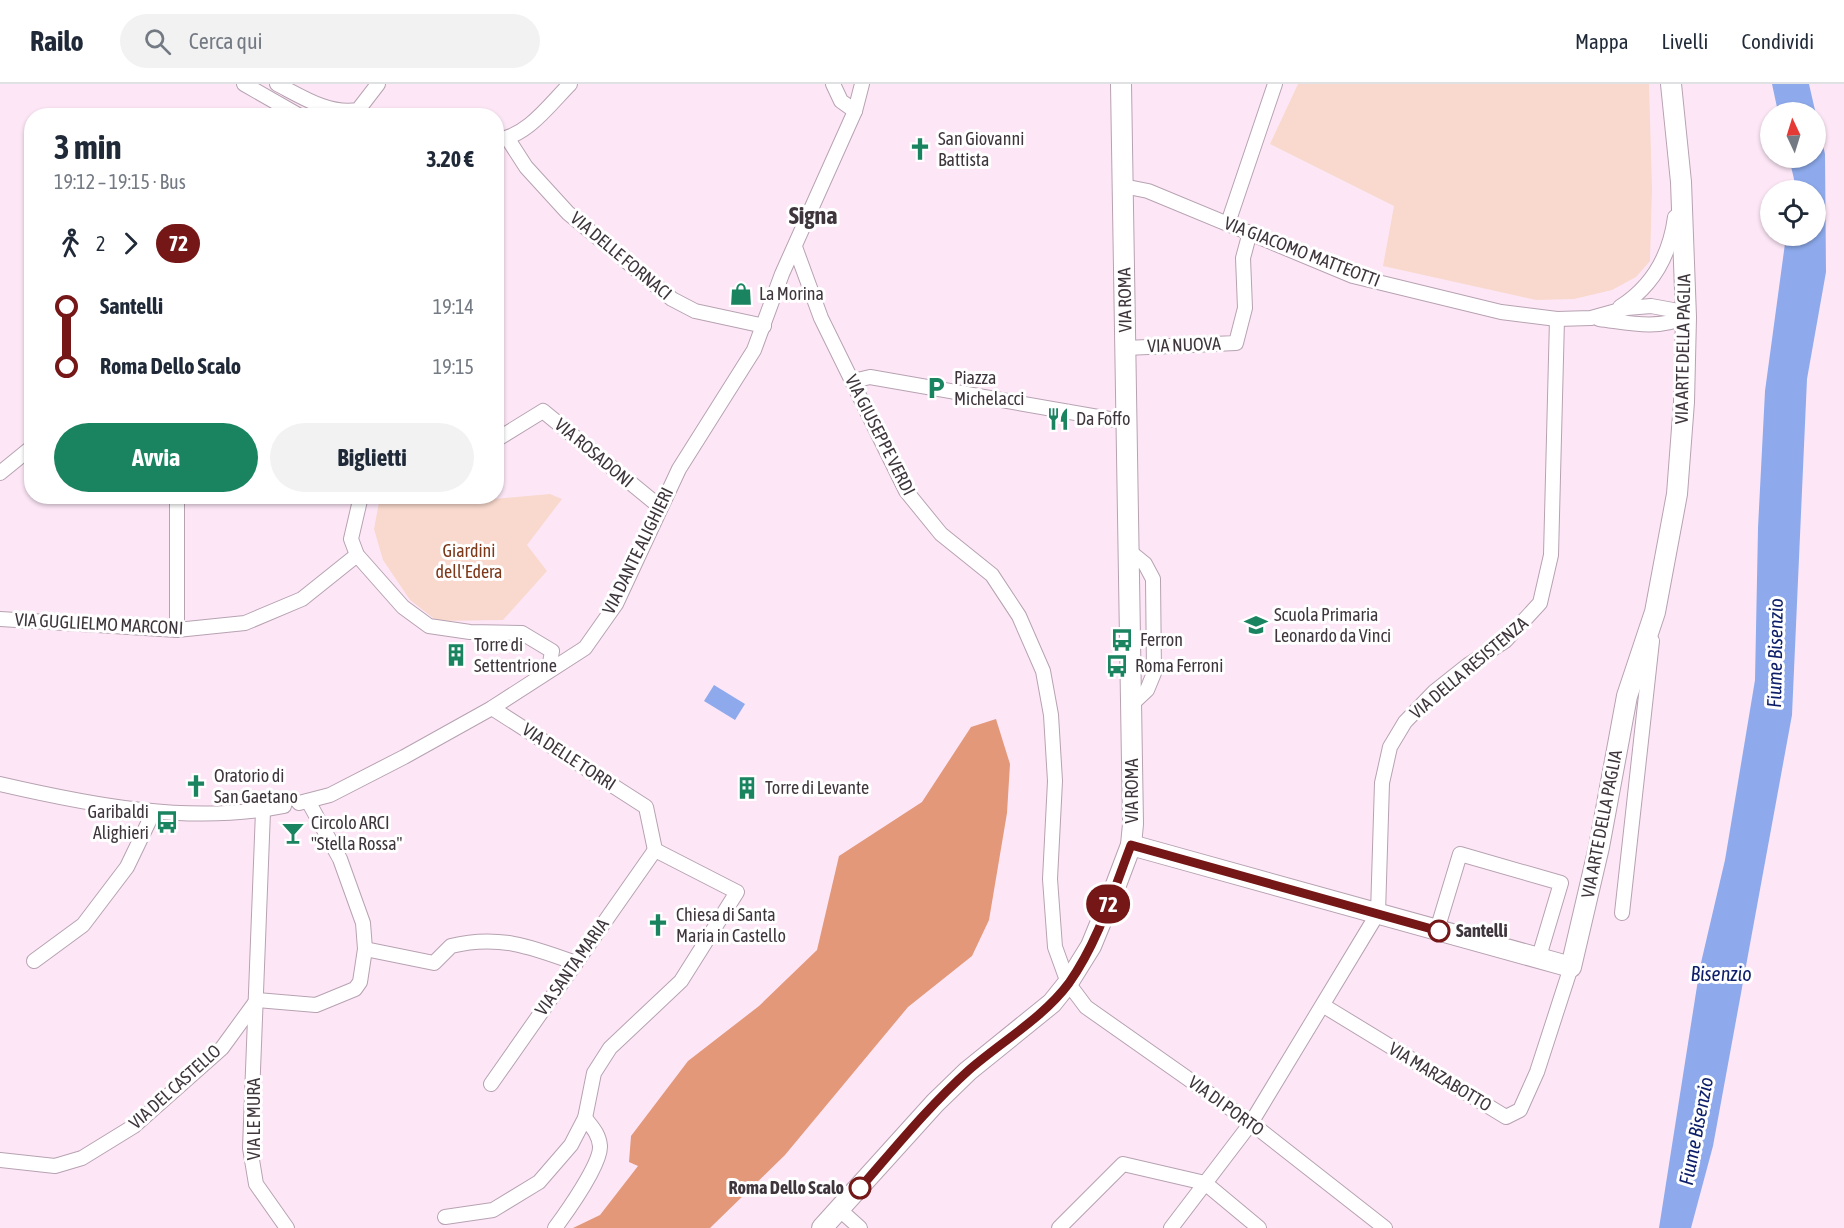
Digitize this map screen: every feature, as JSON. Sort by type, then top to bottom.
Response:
[{"type":"main road","name":"VIA ROMA","points":[[822,1228],[935,1103],[968,1071],[1052,1003],[1068,983],[1091,946],[1131,845],[1133,824],[1121,84]]},
{"type":"main road","name":"VIA ARTE DELLA PAGLIA","points":[[1571,967],[1599,847],[1627,696],[1655,612],[1677,494],[1684,402],[1686,317],[1681,182],[1671,84]]},
{"type":"main road","points":[[1131,845],[1538,960],[1571,967]]},
{"type":"street","points":[[244,84],[286,108]]},
{"type":"street","points":[[277,84],[312,102],[334,108]]},
{"type":"street","points":[[360,108],[378,84]]},
{"type":"street","points":[[504,138],[528,126],[570,84]]},
{"type":"street","points":[[833,84],[841,101],[855,111]]},
{"type":"street","points":[[795,247],[855,111],[862,84]]},
{"type":"street","points":[[1228,223],[1275,84]]},
{"type":"street","name":"VIA DELLE FORNACI","points":[[504,141],[568,213],[672,299],[695,311],[764,326]]},
{"type":"street","name":"VIA GIACOMO MATTEOTTI","points":[[1613,312],[1642,290],[1662,263],[1673,233],[1681,182]]},
{"type":"street","name":"VIA GIACOMO MATTEOTTI","points":[[1123,186],[1148,191],[1353,276],[1377,283],[1502,312],[1557,319],[1591,318],[1652,326],[1665,325],[1686,317]]},
{"type":"street","name":"VIA NUOVA","points":[[1126,348],[1236,343],[1245,308],[1243,258],[1250,232]]},
{"type":"street","name":"VIA DANTE ALIGHIERI","points":[[366,949],[363,923],[340,859],[304,802],[340,790],[492,708],[549,669],[585,648],[616,604],[679,469],[754,350],[764,326],[766,314],[795,247]]},
{"type":"street","name":"VIA GIUSEPPE VERDI","points":[[795,247],[821,318],[906,491],[941,534],[992,575],[1019,616],[1043,671],[1051,715],[1055,781],[1050,879],[1055,947],[1068,983]]},
{"type":"street","name":"VIA GIACOMO MATTEOTTI","points":[[1591,318],[1628,308],[1651,306],[1673,310],[1686,317]]},
{"type":"street","name":"VIA DELLA RESISTENZA","points":[[1171,1228],[1251,1123],[1324,1006],[1378,913],[1382,783],[1390,747],[1405,722],[1434,692],[1505,641],[1532,615],[1540,603],[1551,555],[1557,319]]},
{"type":"street","points":[[853,381],[870,376],[1127,422]]},
{"type":"street","name":"VIA ROSADONI","points":[[504,435],[543,411],[660,507]]},
{"type":"street","points":[[0,473],[24,454]]},
{"type":"street","points":[[177,504],[177,630]]},
{"type":"street","points":[[359,504],[351,539],[357,555],[403,607],[429,626],[470,632],[522,633],[552,651],[549,669]]},
{"type":"street","name":"VIA GUGLIELMO MARCONI","points":[[0,619],[177,630],[245,623],[302,598],[357,555]]},
{"type":"street","name":"VIA ARTE DELLA PAGLIA","points":[[1622,913],[1655,612]]},
{"type":"street","name":"VIA DELLE TORRI","points":[[492,708],[646,807],[655,850]]},
{"type":"street","points":[[0,784],[65,799],[153,813],[262,811],[284,806]]},
{"type":"street","points":[[262,811],[256,1000],[316,1005],[355,989],[360,982],[366,949],[434,963],[451,946],[522,943],[576,963]]},
{"type":"street","points":[[34,961],[83,925],[127,867],[153,813]]},
{"type":"street","points":[[445,1217],[493,1210],[539,1182],[571,1145],[585,1118],[594,1073],[610,1048],[681,981],[737,892],[655,850]]},
{"type":"street","name":"VIA SANTA MARIA","points":[[491,1084],[655,850]]},
{"type":"street","points":[[1437,930],[1460,854],[1561,883],[1538,960]]},
{"type":"street","name":"VIA MARZABOTTO","points":[[1324,1006],[1506,1117],[1520,1110],[1538,1072],[1571,967]]},
{"type":"street","name":"VIA DI PORTO","points":[[1068,983],[1086,1007],[1251,1123],[1385,1228]]},
{"type":"street","name":"VIA DEL CASTELLO","points":[[0,1160],[55,1166],[82,1158],[134,1126],[222,1048],[256,1000]]},
{"type":"street","name":"VIA LE MURA","points":[[256,1000],[250,1148],[256,1184],[287,1228]]},
{"type":"street","points":[[555,1228],[579,1195],[600,1149],[598,1135],[585,1118]]},
{"type":"street","points":[[1059,1228],[1123,1164],[1205,1183],[1259,1228]]},
{"type":"street","points":[[840,1210],[860,1228]]},
{"type":"green space","points":[[1298,84],[1649,84],[1652,189],[1650,261],[1636,277],[1612,290],[1574,299],[1536,300],[1383,266],[1394,206],[1270,144]]},
{"type":"green space","name":"Giardini dell'Edera","points":[[550,494],[562,499],[527,545],[547,571],[503,620],[437,621],[410,600],[383,560],[374,529],[379,504],[504,504],[504,498]]},
{"type":"shaded area","points":[[996,719],[1010,764],[1007,813],[989,920],[972,956],[908,1007],[785,1155],[710,1228],[573,1228],[600,1215],[638,1166],[629,1162],[631,1136],[688,1061],[759,1006],[817,950],[839,856],[922,802],[971,727]]},
{"type":"water","name":"Bisenzio","points":[[1772,84],[1809,84],[1813,102],[1776,102]]},
{"type":"water","name":"Bisenzio","points":[[1791,168],[1825,168],[1825,180],[1794,179]]},
{"type":"water","name":"Bisenzio","points":[[1785,246],[1826,246],[1826,272],[1807,379],[1792,715],[1713,1146],[1691,1228],[1659,1228],[1700,967],[1725,860],[1755,680],[1758,528],[1765,391]]},
{"type":"water","points":[[714,685],[745,704],[735,720],[704,701]]},
{"type":"bus line","name":"72","points":[[860,1188],[935,1103],[968,1071],[1052,1003],[1068,983],[1091,946],[1131,845],[1439,931]]},
{"type":"place","name":"San Giovanni Battista","points":[[920,149]]},
{"type":"place","name":"La Morina","points":[[741,294]]},
{"type":"place","name":"Piazza Michelacci","points":[[936,388]]},
{"type":"place","name":"Da Foffo","points":[[1058,419]]},
{"type":"place","name":"Scuola Primaria Leonardo da Vinci","points":[[1256,625]]},
{"type":"place","name":"Ferron","points":[[1122,640]]},
{"type":"place","name":"Torre di Settentrione","points":[[456,655]]},
{"type":"place","name":"Roma Ferroni","points":[[1117,666]]},
{"type":"place","name":"Oratorio di San Gaetano","points":[[196,786]]},
{"type":"place","name":"Torre di Levante","points":[[747,788]]},
{"type":"place","name":"Garibaldi Alighieri","points":[[167,822]]},
{"type":"place","name":"Circolo ARCI \"Stella Rossa\"","points":[[293,833]]},
{"type":"place","name":"Chiesa di Santa Maria in Castello","points":[[658,925]]},
{"type":"place","name":"Santelli","points":[[1439,931]]},
{"type":"place","name":"Roma Dello Scalo","points":[[860,1188]]},
{"type":"district","name":"Signa","points":[[813,216]]},
{"type":"water label","name":"Fiume Bisenzio","points":[[1775,653]]},
{"type":"water label","name":"Fiume Bisenzio","points":[[1696,1131]]}]
